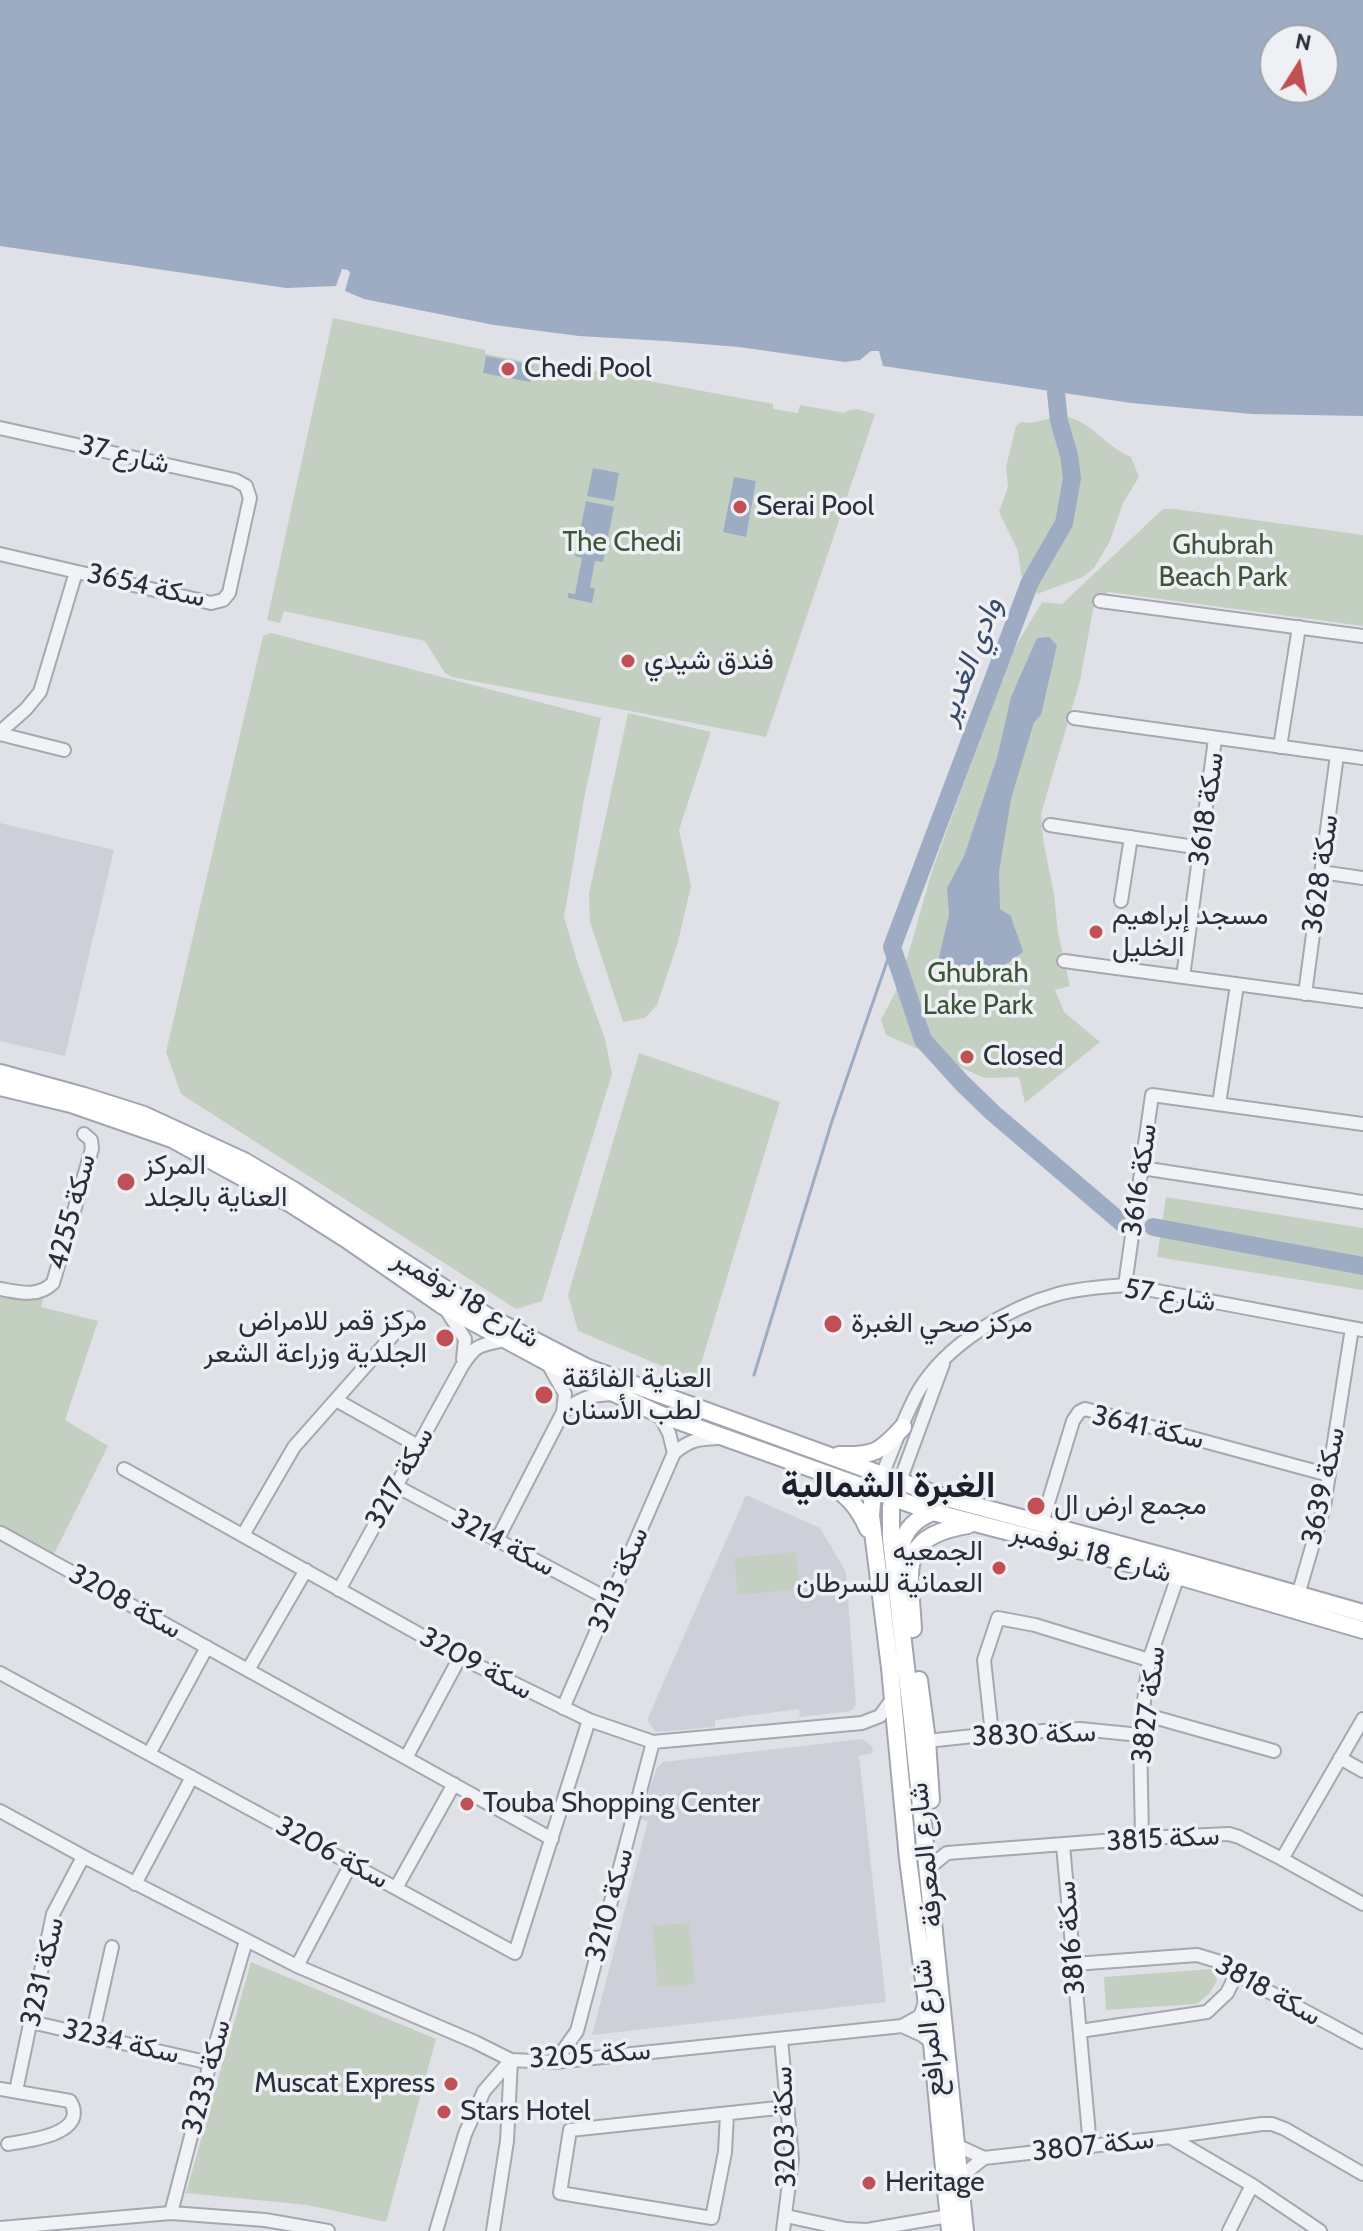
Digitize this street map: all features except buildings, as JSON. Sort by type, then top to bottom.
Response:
[{"type":"main road","points":[[0,1065],[52,1087]]},
{"type":"main road","name":"شارع 18 نوفمبر","points":[[0,1073],[144,1115],[244,1161],[487,1316],[588,1368],[943,1497],[1363,1613]]},
{"type":"main road","name":"شارع 18 نوفمبر","points":[[0,1087],[71,1104],[172,1139],[291,1204],[443,1306],[547,1362],[659,1414],[933,1512],[1178,1576],[1363,1630]]},
{"type":"main road","points":[[826,1455],[873,1453],[885,1447],[903,1427]]},
{"type":"main road","points":[[794,1462],[850,1498],[861,1513],[874,1546]]},
{"type":"main road","points":[[875,1492],[882,1475]]},
{"type":"main road","name":"شارع المعرفة","points":[[900,1481],[890,1521],[965,2231]]},
{"type":"main road","name":"شارع المرافع","points":[[875,1492],[871,1516],[874,1546],[893,1698],[908,1859],[932,2043],[949,2224]]},
{"type":"main road","points":[[897,1577],[904,1537],[919,1517],[933,1512]]},
{"type":"main road","points":[[923,1832],[931,1804],[927,1741],[913,1630],[912,1556],[918,1546],[936,1533],[974,1523]]},
{"type":"street","name":"شارع 37","points":[[0,428],[228,478],[246,486]]},
{"type":"street","name":"سكة 3654","points":[[0,554],[211,603],[223,600],[229,593],[250,498],[246,486]]},
{"type":"street","points":[[0,733],[40,692],[76,572]]},
{"type":"street","points":[[1100,601],[1363,636]]},
{"type":"street","points":[[1280,747],[1299,627]]},
{"type":"street","points":[[1074,718],[1215,739]]},
{"type":"street","points":[[0,733],[64,750]]},
{"type":"street","name":"سكة 3618","points":[[1183,977],[1215,739],[1363,758]]},
{"type":"street","name":"سكة 3628","points":[[1305,994],[1337,755]]},
{"type":"street","points":[[1050,825],[1201,848]]},
{"type":"street","points":[[1121,901],[1131,837]]},
{"type":"street","points":[[1321,872],[1363,878]]},
{"type":"street","points":[[1064,961],[1363,1001]]},
{"type":"street","points":[[1219,1104],[1237,985]]},
{"type":"street","name":"سكة 3616","points":[[1125,1285],[1152,1095],[1363,1124]]},
{"type":"street","name":"سكة 4255","points":[[0,1289],[28,1294],[44,1292],[53,1283],[92,1149],[91,1140],[84,1134]]},
{"type":"street","points":[[1142,1168],[1363,1202]]},
{"type":"street","name":"شارع 57","points":[[882,1475],[920,1390],[945,1358],[991,1322],[1058,1294],[1125,1285],[1357,1329]]},
{"type":"street","points":[[443,1306],[465,1339],[462,1366]]},
{"type":"street","points":[[243,1535],[294,1447],[408,1318]]},
{"type":"street","name":"سكة 3639","points":[[1298,1595],[1324,1506],[1357,1329]]},
{"type":"street","name":"سكة 3217","points":[[339,1590],[473,1349],[484,1343],[505,1340]]},
{"type":"street","points":[[900,1481],[945,1358]]},
{"type":"street","points":[[497,1540],[563,1412],[565,1394],[547,1362]]},
{"type":"street","points":[[563,1412],[577,1400],[592,1395],[614,1394]]},
{"type":"street","points":[[336,1400],[418,1446]]},
{"type":"street","name":"سكة 3641","points":[[1042,1523],[1073,1421],[1085,1409],[1329,1475]]},
{"type":"street","points":[[659,1414],[669,1433],[674,1453],[685,1443],[722,1438]]},
{"type":"street","name":"سكة 3213","points":[[563,1708],[674,1453]]},
{"type":"street","name":"سكة 3209","points":[[124,1469],[460,1657],[589,1720],[653,1742],[862,1723],[884,1727],[896,1735]]},
{"type":"street","name":"سكة 3214","points":[[396,1486],[610,1600]]},
{"type":"street","name":"سكة 3208","points":[[0,1535],[552,1839]]},
{"type":"street","points":[[248,1670],[306,1570]]},
{"type":"street","name":"سكة 3827","points":[[1142,1838],[1140,1735],[1149,1660],[1178,1576]]},
{"type":"street","points":[[992,1734],[984,1660],[998,1618],[1035,1625],[1149,1660]]},
{"type":"street","points":[[149,1754],[207,1647]]},
{"type":"street","points":[[406,1758],[460,1657]]},
{"type":"street","name":"سكة 3206","points":[[0,1673],[515,1953],[552,1839]]},
{"type":"street","points":[[862,1723],[880,1716],[893,1698]]},
{"type":"street","points":[[1143,1714],[1274,1751]]},
{"type":"street","points":[[1282,1859],[1363,1719]]},
{"type":"street","points":[[552,1839],[589,1720]]},
{"type":"street","name":"سكة 3830","points":[[927,1741],[1080,1729],[1140,1735]]},
{"type":"street","name":"سكة 3210","points":[[555,2062],[577,2031],[653,1742]]},
{"type":"street","points":[[1340,1758],[1363,1771]]},
{"type":"street","points":[[135,1884],[192,1777]]},
{"type":"street","points":[[396,1888],[454,1784]]},
{"type":"street","name":"سكة 3205","points":[[0,1811],[297,1966],[511,2060],[555,2062],[902,2026]]},
{"type":"street","points":[[923,1832],[934,1848],[947,1853],[931,1866],[928,1877]]},
{"type":"street","name":"سكة 3815","points":[[947,1853],[1229,1834],[1363,1904]]},
{"type":"street","name":"سكة 3816","points":[[1063,1845],[1090,2146]]},
{"type":"street","name":"سكة 3231","points":[[16,2091],[53,1914],[83,1857]]},
{"type":"street","points":[[297,1966],[351,1864]]},
{"type":"street","name":"سكة 3233","points":[[171,2213],[246,1941]]},
{"type":"street","points":[[92,2036],[112,1947]]},
{"type":"street","name":"سكة 3818","points":[[1074,1964],[1197,1955],[1217,1961],[1363,2042]]},
{"type":"street","name":"سكة 3816","points":[[1080,2031],[1207,2012],[1227,1993],[1234,1973]]},
{"type":"street","points":[[902,2026],[920,2016],[927,2000]]},
{"type":"street","name":"سكة 3234","points":[[31,2022],[210,2063]]},
{"type":"street","points":[[902,2026],[932,2043]]},
{"type":"street","name":"سكة 3203","points":[[781,2039],[792,2159],[783,2231]]},
{"type":"street","points":[[436,2231],[465,2134],[484,2091],[511,2060]]},
{"type":"street","points":[[493,2231],[507,2141],[511,2060]]},
{"type":"street","points":[[0,2089],[70,2101],[74,2107],[74,2116],[69,2124],[56,2133],[42,2139],[8,2144]]},
{"type":"street","points":[[727,2114],[725,2152],[712,2218],[560,2193],[570,2130],[787,2107]]},
{"type":"street","points":[[1170,2137],[1272,2124],[1363,2174]]},
{"type":"street","name":"سكة 3807","points":[[984,2158],[1170,2137],[1252,2185],[1320,2231]]},
{"type":"street","points":[[956,2145],[984,2158],[959,2178]]},
{"type":"street","points":[[1229,2231],[1252,2185]]},
{"type":"street","points":[[0,2228],[108,2225],[171,2213],[328,2231]]},
{"type":"street","points":[[786,2216],[867,2231],[949,2224]]},
{"type":"shaded area","points":[[0,823],[114,850],[65,1056],[0,1041]]},
{"type":"shaded area","points":[[746,1495],[820,1528],[846,1572],[856,1705],[851,1711],[800,1717],[799,1709],[715,1720],[715,1727],[656,1732],[647,1720]]},
{"type":"shaded area","points":[[862,1739],[872,1746],[873,1753],[859,1756],[886,2002],[592,2035],[648,1821],[639,1818],[657,1768],[663,1762]]},
{"type":"green space","name":"The Chedi","points":[[333,318],[485,350],[485,354],[773,404],[773,409],[798,413],[800,405],[845,413],[857,409],[875,414],[766,737],[452,677],[445,673],[425,641],[284,611],[280,623],[267,620]]},
{"type":"green space","points":[[1064,416],[1083,423],[1131,457],[1139,477],[1123,503],[1110,541],[1094,568],[1083,577],[1037,594],[1021,575],[1018,551],[999,512],[1008,487],[1006,467],[1016,426],[1021,422]]},
{"type":"green space","name":"Ghubrah Lake Park","points":[[1163,509],[1363,535],[1363,626],[1108,592],[1093,609],[1080,681],[1041,814],[1058,933],[1070,986],[1055,990],[1064,1012],[1100,1042],[1025,1103],[1019,1077],[985,1078],[886,1035],[881,1020],[897,989],[932,871],[1011,654],[1042,602],[1062,604]]},
{"type":"green space","points":[[271,633],[601,718],[564,917],[605,1039],[612,1074],[542,1301],[516,1309],[181,1094],[166,1052],[263,636]]},
{"type":"green space","points":[[628,713],[711,732],[679,830],[691,886],[678,942],[657,1005],[645,1018],[623,1022],[590,922],[589,894]]},
{"type":"green space","points":[[639,1053],[780,1102],[696,1380],[578,1331],[568,1295]]},
{"type":"green space","points":[[1166,1197],[1363,1228],[1363,1290],[1157,1257]]},
{"type":"green space","points":[[0,1289],[45,1292],[41,1307],[98,1321],[65,1420],[108,1446],[51,1560],[0,1532]]},
{"type":"green space","points":[[796,1552],[799,1589],[738,1595],[734,1558]]},
{"type":"green space","points":[[689,1923],[695,1984],[658,1987],[652,1926]]},
{"type":"green space","points":[[251,1962],[436,2039],[386,2222],[307,2205],[186,2193]]},
{"type":"green space","points":[[1212,1969],[1217,1980],[1209,1994],[1196,2004],[1106,2010],[1104,1977]]},
{"type":"water","points":[[0,0],[1363,0],[1363,416],[1252,414],[1131,403],[883,366],[879,351],[871,351],[860,360],[845,362],[739,347],[579,336],[494,325],[364,299],[345,291],[350,273],[342,269],[336,286],[286,288],[0,246]]},
{"type":"water","name":"Chedi Pool","points":[[486,356],[533,365],[530,382],[483,373]]},
{"type":"water","points":[[593,468],[619,473],[614,501],[587,496]]},
{"type":"water","name":"Serai Pool","points":[[734,477],[756,481],[746,537],[723,532]]},
{"type":"water","points":[[586,501],[614,507],[603,562],[595,561],[590,587],[595,589],[592,603],[568,598],[568,593],[575,594],[582,558],[575,556]]},
{"type":"water","points":[[1049,637],[1057,645],[1041,715],[1034,722],[1011,799],[999,872],[1000,909],[1011,916],[1023,952],[1005,965],[957,978],[941,970],[938,961],[949,915],[947,888],[964,856],[997,758],[1011,697],[1037,638]]},
{"type":"waterway","name":"وادي الغدير","points":[[1056,393],[1072,478],[1064,523],[1030,582],[892,947],[923,1040],[993,1113],[1122,1223]]},
{"type":"waterway","name":"وادي الغدير","points":[[754,1375],[832,1121],[892,947]]},
{"type":"waterway","name":"وادي الغدير","points":[[1153,1227],[1363,1266]]},
{"type":"place","name":"Chedi Pool","points":[[508,369]]},
{"type":"place","name":"Serai Pool","points":[[740,507]]},
{"type":"place","name":"فندق شيدي","points":[[628,661]]},
{"type":"place","name":"مسجد إبراهيم الخليل","points":[[1096,932]]},
{"type":"place","name":"Closed","points":[[967,1057]]},
{"type":"place","name":"المركز العناية بالجلد","points":[[126,1182]]},
{"type":"place","name":"مركز صحي الغبرة","points":[[833,1324]]},
{"type":"place","name":"مركز قمر للامراض الجلدية وزراعة الشعر","points":[[445,1338]]},
{"type":"place","name":"العناية الفائقة لطب الأسنان","points":[[544,1395]]},
{"type":"place","name":"مجمع ارض ال","points":[[1036,1506]]},
{"type":"place","name":"الجمعيه العمانية للسرطان","points":[[999,1568]]},
{"type":"place","name":"Touba Shopping Center","points":[[467,1804]]},
{"type":"place","name":"Muscat Express","points":[[451,2084]]},
{"type":"place","name":"Stars Hotel","points":[[444,2112]]},
{"type":"place","name":"Heritage","points":[[869,2183]]},
{"type":"district","name":"الغبرة الشمالية","points":[[888,1486]]},
{"type":"park label","name":"Ghubrah Beach Park","points":[[1223,562]]}]
